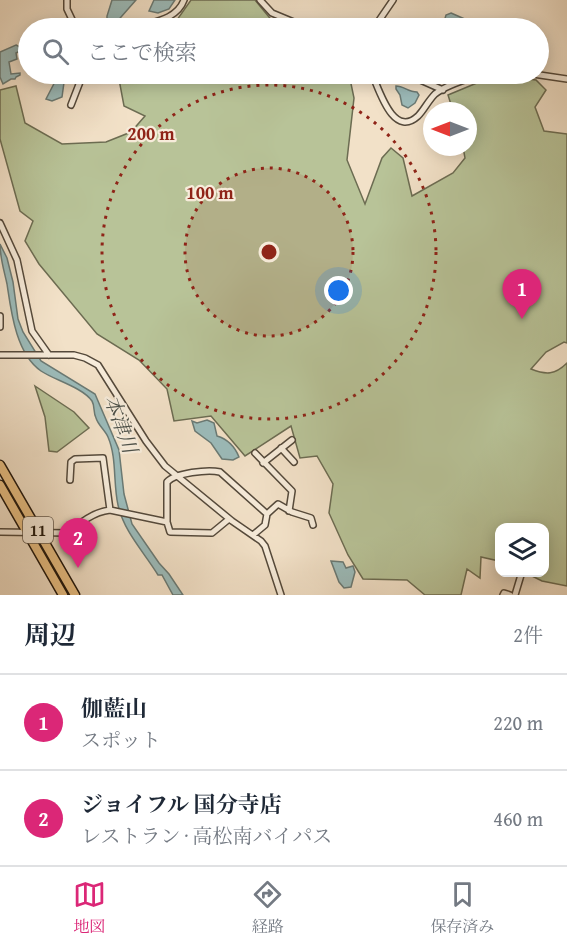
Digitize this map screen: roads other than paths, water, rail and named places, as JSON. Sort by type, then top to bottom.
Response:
[{"type":"highway","name":"11","points":[[0,465],[75,595]]},
{"type":"highway","name":"11","points":[[1,488],[63,595]]},
{"type":"street","points":[[67,0],[72,18]]},
{"type":"street","points":[[163,18],[175,14],[184,0]]},
{"type":"street","points":[[260,0],[272,13],[284,18]]},
{"type":"street","points":[[381,18],[393,0]]},
{"type":"street","points":[[549,76],[567,79]]},
{"type":"street","points":[[71,105],[79,84]]},
{"type":"street","points":[[376,84],[389,112],[398,120],[405,122],[419,115],[427,103],[443,90],[458,84]]},
{"type":"street","points":[[430,84],[443,90]]},
{"type":"street","points":[[0,223],[17,260],[32,331],[47,355]]},
{"type":"street","points":[[0,316],[0,327]]},
{"type":"street","points":[[0,355],[78,356],[92,360],[98,365],[156,456],[176,477],[265,546],[281,595]]},
{"type":"street","points":[[263,463],[292,440]]},
{"type":"street","points":[[281,448],[294,462]]},
{"type":"street","points":[[255,453],[292,491],[289,511]]},
{"type":"street","points":[[70,480],[71,462],[75,459],[103,458],[111,511]]},
{"type":"street","points":[[229,519],[212,533],[170,532],[166,522],[167,482],[172,477],[211,470],[220,472],[267,514]]},
{"type":"street","points":[[253,535],[265,525],[267,514],[278,504],[289,511],[310,518],[313,525]]},
{"type":"street","points":[[0,532],[68,533],[82,521],[102,511],[166,522]]},
{"type":"street","points":[[515,595],[520,577]]},
{"type":"street","points":[[503,595],[504,593],[510,595]]},
{"type":"water","points":[[112,0],[136,0],[120,18],[107,18]]},
{"type":"water","points":[[154,0],[175,0],[169,9],[158,13],[149,11]]},
{"type":"water","points":[[451,13],[462,18],[445,18]]},
{"type":"water","points":[[18,46],[17,59],[9,62],[11,74],[18,73],[18,76],[3,84],[0,77],[0,52]]},
{"type":"water","points":[[54,84],[64,84],[62,97],[52,101],[46,99]]},
{"type":"water","points":[[396,86],[417,92],[419,95],[415,103],[408,108],[402,105]]},
{"type":"water","points":[[0,244],[7,258],[18,319],[23,332],[41,361],[95,394],[119,450],[124,494],[132,524],[183,595],[173,595],[162,575],[158,575],[125,524],[118,505],[111,445],[107,434],[97,421],[92,401],[82,392],[41,371],[26,354],[20,343],[13,319]]},
{"type":"water","points":[[207,420],[214,423],[217,436],[230,444],[239,457],[233,460],[222,459],[211,443],[195,431],[192,421],[197,423]]},
{"type":"water","points":[[331,561],[343,562],[346,568],[353,566],[355,572],[351,587],[344,588],[339,582]]},
{"type":"place","name":"伽藍山","points":[[522,319]]},
{"type":"place","name":"ジョイフル 国分寺店","points":[[78,568]]},
{"type":"water label","name":"本津川","points":[[121,424]]}]
